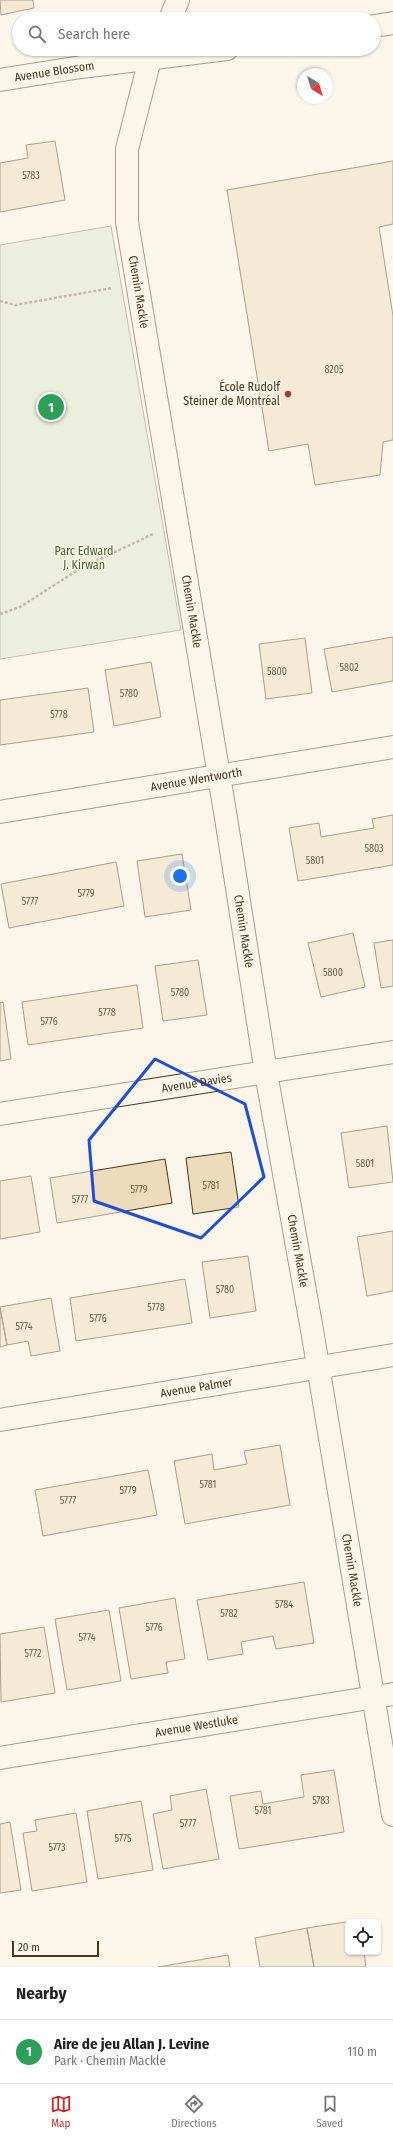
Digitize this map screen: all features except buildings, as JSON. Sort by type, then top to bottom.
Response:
[{"type":"street","points":[[173,12],[178,0]]},
{"type":"street","points":[[381,25],[393,23]]},
{"type":"street","name":"Avenue Blossom","points":[[0,80],[141,56]]},
{"type":"street","name":"Chemin Mackle","points":[[152,56],[126,149],[127,222],[136,284],[219,776],[266,1073],[318,1368],[383,1696],[393,1815]]},
{"type":"street","name":"Avenue Wentworth","points":[[0,812],[393,747]]},
{"type":"street","name":"Avenue Davies","points":[[0,1114],[224,1077],[266,1073],[393,1052]]},
{"type":"street","name":"Avenue Palmer","points":[[0,1420],[393,1355]]},
{"type":"street","name":"Avenue Westluke","points":[[0,1758],[383,1696]]},
{"type":"path","points":[[0,301],[15,305],[136,284]]},
{"type":"path","points":[[0,614],[20,607],[81,568],[177,523]]},
{"type":"highlighted area","points":[[155,1059],[245,1104],[264,1177],[201,1238],[94,1201],[89,1140]]},
{"type":"green space","name":"Parc Edward J. Kirwan","points":[[111,226],[181,630],[0,659],[0,245]]},
{"type":"place","name":"École Rudolf Steiner de Montréal","points":[[288,394]]},
{"type":"place","name":"Aire de jeu Allan J. Levine","points":[[51,407]]}]
